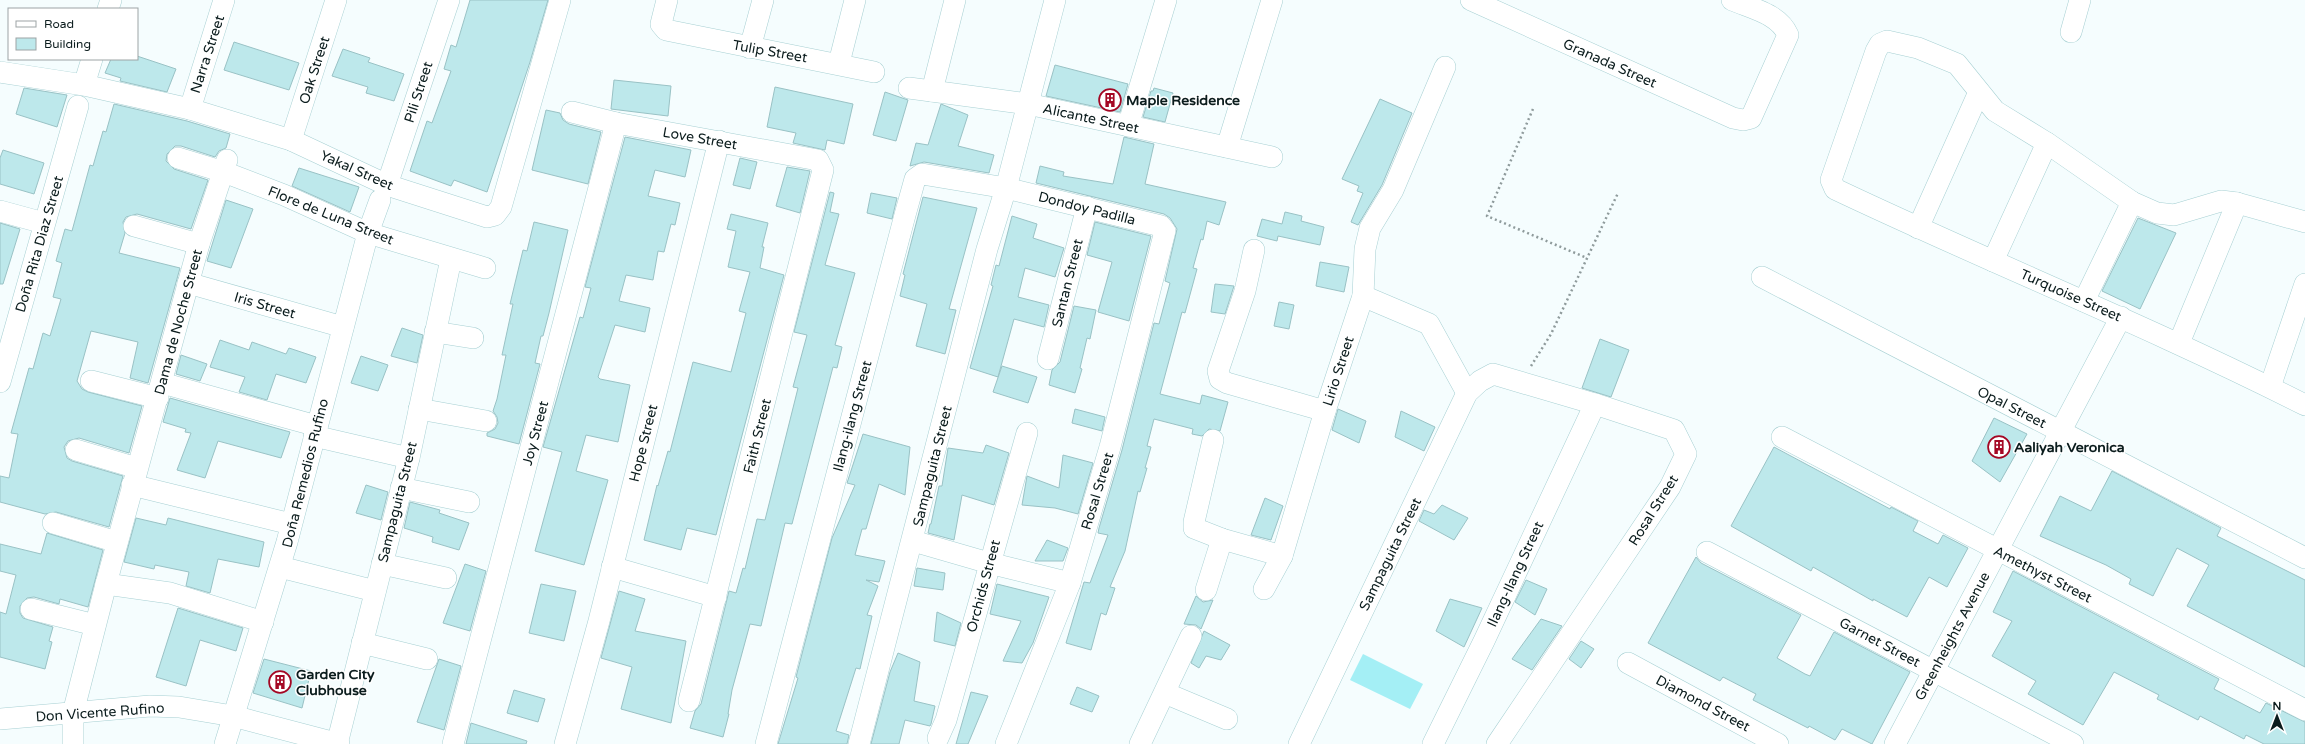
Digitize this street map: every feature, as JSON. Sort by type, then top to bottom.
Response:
[{"type":"street","name":"Narra Street","points":[[190,109],[224,0]]},
{"type":"street","name":"Oak Street","points":[[291,140],[336,0]]},
{"type":"street","name":"Pili Street","points":[[384,192],[449,0]]},
{"type":"street","name":"Yakal Street","points":[[0,72],[84,85],[190,109],[291,140],[384,192],[487,218],[495,214],[501,207],[560,0]]},
{"type":"street","name":"Tulip Street","points":[[667,0],[661,24],[666,30],[750,48],[839,63],[874,72]]},
{"type":"street","points":[[750,48],[763,0]]},
{"type":"street","points":[[839,63],[855,0]]},
{"type":"street","points":[[932,91],[955,0]]},
{"type":"street","name":"Sampaguita Street","points":[[859,744],[913,541],[987,249],[1006,188],[1055,0]]},
{"type":"street","points":[[1128,126],[1166,0]]},
{"type":"street","points":[[1227,147],[1272,0]]},
{"type":"street","name":"Granada Street","points":[[1470,0],[1733,118],[1743,120],[1751,118],[1788,35],[1784,25],[1777,19],[1732,0]]},
{"type":"street","points":[[2071,32],[2080,0]]},
{"type":"street","name":"Turquoise Street","points":[[1979,92],[1957,64],[1918,48],[1887,41],[1880,44],[1876,51],[1831,180],[1835,189],[1918,228],[2179,343],[2305,405]]},
{"type":"street","points":[[84,85],[92,60]]},
{"type":"street","name":"Lirio Street","points":[[1264,588],[1282,556],[1325,410],[1363,296],[1365,249],[1370,228],[1393,190],[1445,67]]},
{"type":"street","name":"Alicante Street","points":[[909,88],[1028,104],[1272,157]]},
{"type":"street","points":[[1918,228],[1979,92],[1995,111],[2047,143],[2132,202],[2157,213],[2174,214],[2221,201],[2237,203],[2305,222]]},
{"type":"street","name":"Doña Rita Diaz Street","points":[[0,382],[78,106]]},
{"type":"street","name":"Love Street","points":[[572,112],[616,123],[818,160],[823,170]]},
{"type":"street","name":"Joy Street","points":[[453,744],[616,123]]},
{"type":"street","name":"Hope Street","points":[[565,744],[612,567],[719,141]]},
{"type":"street","points":[[1993,261],[2047,143]]},
{"type":"street","name":"Flore de Luna Street","points":[[178,158],[225,166],[284,195],[368,232],[450,259],[484,268]]},
{"type":"street","name":"Dama de Noche Street","points":[[73,744],[73,713],[95,625],[199,244],[225,166]]},
{"type":"street","name":"Faith Street","points":[[689,701],[823,170]]},
{"type":"street","name":"Ilang-ilang Street","points":[[766,744],[915,179],[922,174],[1006,188]]},
{"type":"street","name":"Dondoy Padilla","points":[[1006,188],[1161,226],[1165,231]]},
{"type":"street","name":"Doña Remedios Rufino","points":[[225,744],[280,567],[368,232],[384,192]]},
{"type":"street","points":[[2084,301],[2132,202]]},
{"type":"street","points":[[2179,343],[2237,203]]},
{"type":"street","name":"Santan Street","points":[[1048,359],[1087,207]]},
{"type":"street","points":[[0,211],[44,223]]},
{"type":"street","points":[[134,226],[199,244]]},
{"type":"street","name":"Rosal Street","points":[[1006,744],[1070,583],[1110,447],[1165,231]]},
{"type":"street","points":[[1254,250],[1245,291],[1218,371],[1220,379],[1227,383],[1325,410]]},
{"type":"street","name":"Sampaguita Street","points":[[338,744],[409,458],[450,259]]},
{"type":"street","name":"Opal Street","points":[[1762,277],[2305,558]]},
{"type":"street","name":"Iris Street","points":[[188,283],[343,327]]},
{"type":"street","points":[[2270,388],[2305,285]]},
{"type":"street","points":[[1363,296],[1429,324],[1468,393]]},
{"type":"street","name":"Greenheights Avenue","points":[[1895,744],[2121,317]]},
{"type":"street","points":[[435,332],[473,338]]},
{"type":"street","name":"Sampaguita Street","points":[[1298,744],[1468,393],[1480,381],[1492,374]]},
{"type":"street","name":"Rosal Street","points":[[1492,374],[1595,404],[1674,430],[1686,454],[1670,487],[1497,744]]},
{"type":"street","points":[[91,381],[160,390],[316,431],[409,458]]},
{"type":"street","name":"Ilang-Ilang Street","points":[[1433,744],[1484,641],[1595,404]]},
{"type":"street","points":[[419,409],[486,421]]},
{"type":"street","name":"Orchids Street","points":[[938,738],[946,720],[989,563],[1027,433]]},
{"type":"street","name":"Amethyst Street","points":[[1782,437],[2305,710]]},
{"type":"street","points":[[1213,440],[1194,522],[1197,531],[1282,556]]},
{"type":"street","points":[[76,450],[135,476],[291,524]]},
{"type":"street","points":[[401,488],[469,502]]},
{"type":"street","points":[[53,523],[117,542]]},
{"type":"street","points":[[1206,590],[1222,539]]},
{"type":"street","points":[[913,541],[989,563],[1070,583]]},
{"type":"street","name":"Garnet Street","points":[[1707,552],[2073,744]]},
{"type":"street","points":[[382,564],[446,578]]},
{"type":"street","points":[[280,567],[375,591]]},
{"type":"street","points":[[612,567],[716,597]]},
{"type":"street","points":[[106,584],[170,593],[263,622]]},
{"type":"street","points":[[31,609],[95,625]]},
{"type":"street","points":[[1140,744],[1191,636]]},
{"type":"street","points":[[362,643],[427,659]]},
{"type":"street","name":"Diamond Street","points":[[1628,663],[1778,744]]},
{"type":"street","points":[[1165,693],[1227,719]]},
{"type":"street","name":"Don Vicente Rufino","points":[[0,719],[150,706],[179,706],[233,716],[338,744]]},
{"type":"path","points":[[1533,109],[1487,216],[1587,258]]},
{"type":"path","points":[[1520,382],[1551,334],[1618,193]]},
{"type":"shaded area","points":[[1363,654],[1423,684],[1410,709],[1350,680]]},
{"type":"building","points":[[470,0],[548,0],[530,62],[487,192],[454,180],[451,186],[410,171],[427,121],[432,123],[451,71],[444,69],[451,45],[456,47]]},
{"type":"building","points":[[234,42],[299,63],[289,90],[224,70]]},
{"type":"building","points":[[343,49],[370,58],[368,62],[404,74],[394,101],[366,93],[368,87],[332,76]]},
{"type":"building","points":[[138,56],[176,69],[167,92],[120,81],[121,78],[105,73],[111,60],[138,60]]},
{"type":"building","points":[[1055,65],[1128,84],[1120,112],[1046,96]]},
{"type":"building","points":[[614,80],[671,86],[668,116],[611,109]]},
{"type":"building","points":[[775,87],[853,104],[844,144],[827,140],[825,150],[793,143],[796,133],[767,127]]},
{"type":"building","points":[[24,88],[67,95],[57,127],[16,114]]},
{"type":"building","points":[[1154,88],[1173,93],[1165,122],[1143,117],[1151,91],[1153,91]]},
{"type":"building","points":[[885,92],[908,100],[896,141],[873,135]]},
{"type":"building","points":[[1380,99],[1412,113],[1382,185],[1358,225],[1351,222],[1363,193],[1357,191],[1359,186],[1342,179]]},
{"type":"building","points":[[114,104],[187,121],[230,134],[226,148],[219,151],[215,157],[181,146],[175,146],[167,154],[166,161],[174,169],[208,180],[191,229],[137,214],[126,217],[123,222],[125,233],[119,253],[180,268],[148,383],[130,378],[138,342],[91,331],[77,381],[82,389],[88,392],[142,406],[129,453],[79,438],[68,441],[64,447],[67,458],[72,461],[123,476],[109,527],[56,512],[45,514],[0,502],[0,476],[9,478],[18,434],[11,433],[29,368],[33,369],[43,333],[50,336],[61,299],[53,297],[62,263],[56,261],[65,229],[72,231],[90,165],[93,166],[103,131],[106,132]]},
{"type":"building","points":[[941,104],[968,115],[958,146],[994,155],[989,173],[924,162],[910,166],[916,143],[928,145]]},
{"type":"building","points":[[546,110],[560,113],[563,120],[569,124],[601,132],[588,184],[532,170]]},
{"type":"building","points":[[625,137],[691,150],[685,177],[655,170],[648,196],[680,203],[675,225],[671,224],[664,252],[658,251],[653,280],[626,275],[619,301],[650,308],[645,332],[615,325],[598,377],[600,379],[630,385],[618,442],[586,435],[576,471],[608,480],[584,565],[535,551],[562,452],[543,447],[580,317],[583,318],[591,288],[585,287]]},
{"type":"building","points":[[1124,137],[1154,144],[1145,184],[1226,202],[1219,225],[1207,221],[1203,240],[1201,239],[1193,268],[1197,269],[1185,313],[1182,312],[1160,394],[1200,404],[1202,395],[1228,402],[1220,431],[1209,429],[1202,436],[1192,434],[1193,429],[1154,419],[1147,446],[1151,447],[1145,468],[1147,468],[1140,492],[1138,491],[1125,551],[1110,587],[1115,588],[1106,615],[1101,613],[1091,650],[1066,643],[1084,582],[1090,583],[1108,535],[1098,533],[1099,528],[1122,450],[1154,323],[1159,324],[1170,283],[1165,281],[1177,229],[1170,218],[1164,214],[1036,183],[1040,166],[1064,172],[1063,176],[1113,184]]},
{"type":"building","points":[[3,150],[44,163],[34,194],[0,184],[0,158]]},
{"type":"building","points":[[740,158],[757,162],[750,189],[733,185]]},
{"type":"building","points":[[787,167],[810,171],[800,213],[776,206]]},
{"type":"building","points":[[299,168],[359,187],[350,212],[292,186]]},
{"type":"building","points":[[830,192],[834,193],[830,212],[839,214],[825,265],[855,273],[835,345],[842,347],[837,368],[833,367],[792,524],[785,523],[761,626],[750,624],[732,690],[729,714],[723,737],[690,728],[695,711],[701,704],[729,591],[736,593],[743,568],[745,569],[757,519],[765,520],[798,388],[793,387],[807,335],[794,332]]},
{"type":"building","points":[[871,193],[897,198],[892,219],[867,213]]},
{"type":"building","points":[[923,197],[977,208],[949,309],[956,310],[945,354],[916,346],[927,304],[900,296],[905,275],[903,274]]},
{"type":"building","points":[[226,200],[253,209],[231,268],[207,261]]},
{"type":"building","points":[[1285,212],[1302,216],[1301,221],[1324,227],[1320,245],[1278,236],[1277,241],[1257,236],[1262,219],[1282,224]]},
{"type":"building","points":[[731,214],[768,223],[762,247],[764,247],[760,268],[784,275],[716,535],[687,528],[681,550],[644,540],[657,485],[658,486],[668,451],[670,452],[693,362],[731,372],[746,313],[739,311],[750,272],[728,267],[736,231],[727,229]]},
{"type":"building","points":[[1012,216],[1037,224],[1033,238],[1064,248],[1055,277],[1025,268],[1018,297],[1049,305],[1044,327],[1014,319],[998,377],[970,368],[993,286],[991,285],[996,265],[999,266]]},
{"type":"building","points":[[2138,218],[2176,233],[2140,309],[2102,291]]},
{"type":"building","points":[[534,222],[568,230],[549,313],[543,336],[541,336],[535,363],[540,364],[519,444],[487,436],[487,433],[495,429],[498,423],[497,417],[493,411],[506,355],[502,355],[513,304],[510,304],[523,250],[527,251]]},
{"type":"building","points":[[1095,222],[1151,236],[1129,321],[1098,312],[1112,262],[1087,255]]},
{"type":"building","points":[[0,223],[20,229],[3,284],[0,284]]},
{"type":"building","points":[[1320,262],[1349,267],[1344,292],[1316,286]]},
{"type":"building","points":[[1215,284],[1234,286],[1225,314],[1211,312]]},
{"type":"building","points":[[1279,302],[1294,305],[1289,329],[1274,326]]},
{"type":"building","points":[[1074,306],[1096,310],[1090,339],[1087,338],[1080,368],[1082,369],[1075,393],[1049,385],[1052,370],[1060,362]]},
{"type":"building","points":[[402,328],[423,335],[417,363],[391,356]]},
{"type":"building","points":[[1600,339],[1629,350],[1611,397],[1582,388]]},
{"type":"building","points":[[220,340],[249,350],[252,342],[286,354],[289,348],[316,357],[306,383],[276,374],[267,400],[239,392],[245,377],[210,367]]},
{"type":"building","points":[[181,355],[207,364],[200,381],[176,374]]},
{"type":"building","points":[[361,356],[388,365],[378,391],[351,383]]},
{"type":"building","points":[[1002,366],[1037,377],[1028,403],[993,392]]},
{"type":"building","points":[[170,398],[290,432],[281,458],[218,441],[205,478],[177,470],[191,433],[185,432],[186,429],[163,422]]},
{"type":"building","points":[[1075,409],[1105,417],[1102,431],[1072,423]]},
{"type":"building","points":[[1338,409],[1366,421],[1359,443],[1332,430]]},
{"type":"building","points":[[1401,411],[1435,427],[1424,451],[1395,437]]},
{"type":"building","name":"Aaliyah Veronica","points":[[1994,418],[2027,434],[2000,482],[1972,461]]},
{"type":"building","points":[[863,434],[910,447],[905,495],[879,484],[866,529],[862,529],[855,555],[885,561],[879,582],[866,580],[878,586],[867,615],[872,616],[860,669],[856,668],[836,731],[849,735],[847,744],[778,744],[798,678],[796,677],[832,538],[855,485],[847,483]]},
{"type":"building","points":[[986,445],[1009,453],[994,505],[962,495],[954,540],[928,533],[939,486],[942,486],[948,448],[983,453]]},
{"type":"building","points":[[1774,447],[1890,509],[1891,507],[1918,521],[1913,531],[1938,544],[1943,535],[1968,548],[1947,587],[1929,577],[1907,617],[1873,599],[1873,601],[1813,567],[1811,571],[1731,526]]},
{"type":"building","points":[[1063,455],[1093,463],[1078,514],[1055,508],[1022,505],[1027,476],[1059,488]]},
{"type":"building","points":[[2112,471],[2221,528],[2217,536],[2305,580],[2305,667],[2187,606],[2209,565],[2177,548],[2153,596],[2129,584],[2131,579],[2106,565],[2040,536],[2060,496],[2091,511]]},
{"type":"building","points":[[366,485],[388,492],[381,520],[356,513]]},
{"type":"building","points":[[1265,498],[1283,506],[1271,540],[1251,535]]},
{"type":"building","points":[[410,502],[440,510],[439,513],[469,523],[459,550],[432,542],[433,537],[404,528]]},
{"type":"building","points":[[1442,505],[1468,518],[1454,540],[1419,521],[1424,510],[1434,514]]},
{"type":"building","points":[[136,518],[166,525],[168,518],[264,542],[259,567],[218,559],[210,593],[186,586],[189,572],[155,565],[154,569],[124,562]]},
{"type":"building","points":[[47,533],[103,550],[88,607],[60,599],[59,604],[34,597],[27,598],[20,606],[20,613],[23,618],[53,627],[49,641],[52,642],[45,669],[0,657],[0,612],[6,614],[16,575],[0,571],[0,544],[41,554]]},
{"type":"building","points":[[1047,540],[1068,548],[1063,561],[1035,561]]},
{"type":"building","points":[[1696,557],[1701,563],[1801,615],[1777,658],[1805,674],[1810,676],[1834,632],[1910,672],[1872,744],[1842,729],[1835,740],[1809,726],[1808,728],[1753,700],[1756,694],[1723,677],[1720,681],[1648,643]]},
{"type":"building","points":[[465,564],[486,571],[470,631],[443,623]]},
{"type":"building","points":[[917,568],[945,573],[943,590],[914,586]]},
{"type":"building","points":[[2013,571],[2219,679],[2214,689],[2260,713],[2266,703],[2305,722],[2305,744],[2264,744],[2246,735],[2244,739],[2200,716],[2198,720],[2157,699],[2159,695],[2114,672],[2083,725],[2028,694],[2036,681],[1992,656],[2012,621],[1993,612]]},
{"type":"building","points":[[1526,580],[1547,589],[1535,615],[1515,602]]},
{"type":"building","points":[[541,584],[576,591],[564,641],[529,633]]},
{"type":"building","points":[[997,584],[1049,597],[1033,643],[1022,663],[1003,661],[1021,621],[990,614]]},
{"type":"building","points":[[619,591],[645,599],[635,631],[686,641],[671,723],[621,709],[632,667],[601,658]]},
{"type":"building","points":[[1196,596],[1203,602],[1213,600],[1201,629],[1196,625],[1184,624]]},
{"type":"building","points":[[1450,599],[1482,608],[1464,647],[1436,631]]},
{"type":"building","points":[[178,608],[243,628],[236,651],[200,640],[186,686],[156,677]]},
{"type":"building","points":[[937,612],[961,623],[955,646],[934,641]]},
{"type":"building","points":[[1541,619],[1562,626],[1532,670],[1512,659]]},
{"type":"building","points":[[1204,631],[1230,645],[1221,660],[1206,656],[1199,668],[1191,663]]},
{"type":"building","points":[[1581,641],[1594,649],[1581,668],[1569,659]]},
{"type":"building","points":[[898,653],[920,662],[914,701],[935,706],[931,724],[930,726],[905,720],[899,744],[871,744],[890,672]]},
{"type":"building","name":"Garden City Clubhouse","points":[[264,659],[311,671],[302,708],[253,693]]},
{"type":"building","points":[[439,659],[461,666],[444,730],[417,722]]},
{"type":"building","points":[[1077,687],[1099,696],[1092,712],[1070,704]]},
{"type":"building","points":[[514,690],[545,699],[538,722],[507,713]]},
{"type":"building","points":[[971,692],[988,696],[968,744],[956,744]]},
{"type":"building","points":[[471,723],[527,741],[526,744],[466,744]]},
{"type":"place","name":"Maple Residence","points":[[1110,100]]},
{"type":"place","name":"Aaliyah Veronica","points":[[1999,447]]},
{"type":"place","name":"Garden City Clubhouse","points":[[280,682]]}]
